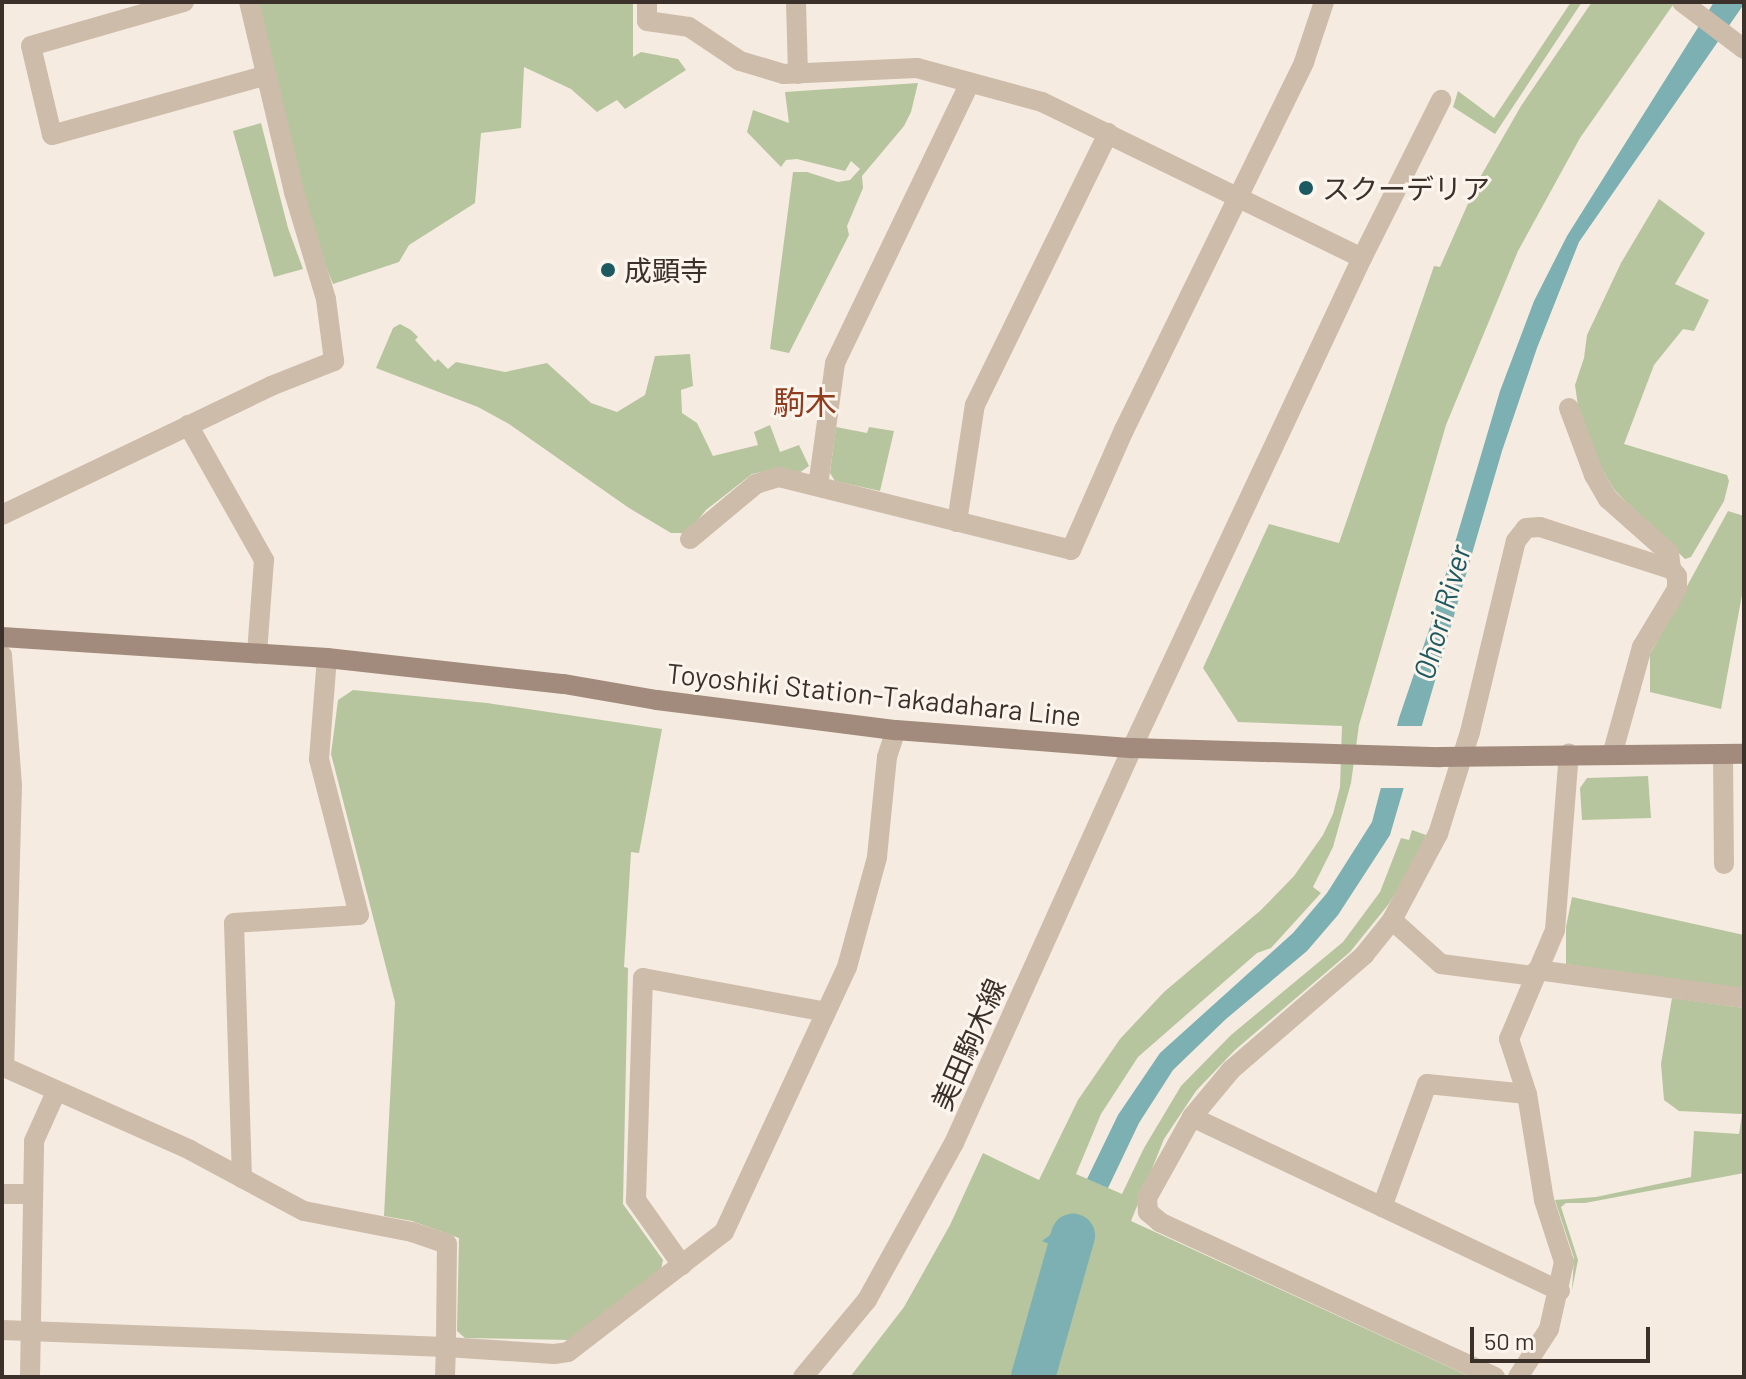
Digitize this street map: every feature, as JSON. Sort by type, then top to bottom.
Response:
[{"type":"main road","name":"Toyoshiki Station-Takadahara Line","points":[[2,637],[327,658],[550,682],[657,700],[896,730],[1132,748],[1440,757],[1734,754]]},
{"type":"street","points":[[184,2],[31,46],[52,135],[267,75]]},
{"type":"street","points":[[2,515],[188,425],[334,361],[326,299],[294,192],[249,2]]},
{"type":"street","points":[[647,2],[647,21],[689,27],[740,61],[784,74],[917,68],[1042,102],[1362,258]]},
{"type":"street","points":[[796,2],[798,74]]},
{"type":"street","points":[[690,539],[756,484],[779,477],[1071,550],[1124,430],[1304,62],[1324,2]]},
{"type":"street","points":[[1682,2],[1743,49]]},
{"type":"street","points":[[818,486],[835,363],[970,83]]},
{"type":"street","name":"美田駒木線","points":[[803,1377],[867,1300],[954,1143],[1132,748],[1362,258],[1441,100]]},
{"type":"street","points":[[957,522],[975,405],[1108,133]]},
{"type":"street","points":[[1569,408],[1594,475],[1608,499],[1669,553],[1671,569]]},
{"type":"street","points":[[188,425],[264,560],[257,654]]},
{"type":"street","points":[[1495,1377],[1160,1222],[1148,1212],[1147,1198],[1192,1117],[1231,1070],[1364,955],[1392,920],[1438,834],[1461,757],[1516,541],[1526,528],[1540,527],[1671,569],[1677,576],[1677,589],[1642,647],[1612,755]]},
{"type":"street","points":[[2,655],[5,726],[12,786],[4,899],[4,1067],[190,1150],[304,1211],[412,1232],[447,1244],[445,1377]]},
{"type":"street","points":[[242,1178],[234,923],[359,915],[319,759],[327,658]]},
{"type":"street","points":[[2,1330],[554,1354],[568,1352],[724,1232],[847,967],[877,857],[887,757],[896,730]]},
{"type":"street","points":[[1518,1377],[1549,1329],[1560,1291],[1564,1262],[1544,1200],[1527,1094],[1509,1039],[1555,930],[1569,754]]},
{"type":"street","points":[[1724,864],[1734,754]]},
{"type":"street","points":[[1392,920],[1441,964],[1744,998]]},
{"type":"street","points":[[682,1265],[636,1200],[643,978],[826,1012]]},
{"type":"street","points":[[1382,1207],[1427,1084],[1527,1094]]},
{"type":"street","points":[[30,1377],[34,1141],[56,1092]]},
{"type":"street","points":[[1192,1117],[1560,1291]]},
{"type":"street","points":[[2,1194],[32,1194]]},
{"type":"green space","points":[[255,2],[633,2],[633,57],[641,52],[678,59],[686,70],[625,109],[617,100],[597,112],[571,89],[524,67],[521,128],[481,133],[475,203],[409,245],[399,262],[333,284],[310,226]]},
{"type":"green space","points":[[1571,2],[1582,2],[1495,134],[1453,107],[1458,91],[1494,118]]},
{"type":"green space","points":[[1592,2],[1675,2],[1580,138],[1518,251],[1446,425],[1359,725],[1351,783],[1333,847],[1313,887],[1321,893],[1271,948],[1257,953],[1138,1057],[1101,1114],[1076,1174],[1122,1194],[1144,1148],[1181,1086],[1231,1035],[1343,942],[1380,892],[1401,838],[1409,840],[1412,830],[1426,835],[1413,865],[1388,905],[1350,952],[1235,1050],[1196,1091],[1164,1139],[1131,1221],[1471,1377],[850,1377],[904,1307],[950,1225],[983,1153],[1039,1180],[1078,1100],[1120,1039],[1164,992],[1261,910],[1294,876],[1323,835],[1333,814],[1340,787],[1342,726],[1238,722],[1203,668],[1269,524],[1339,543],[1434,266],[1440,267],[1478,181],[1521,106]]},
{"type":"green space","points":[[918,83],[904,126],[862,176],[863,188],[847,226],[849,235],[789,353],[770,349],[793,172],[807,172],[838,182],[850,180],[860,169],[851,161],[845,171],[797,159],[786,160],[781,167],[747,132],[753,110],[789,123],[785,92]]},
{"type":"green space","points":[[261,123],[288,228],[303,269],[274,277],[233,131]]},
{"type":"green space","points":[[1659,199],[1705,233],[1675,284],[1709,300],[1694,331],[1683,329],[1654,365],[1624,444],[1727,475],[1729,481],[1724,501],[1691,557],[1685,559],[1615,491],[1602,469],[1579,413],[1575,385],[1584,358],[1587,335],[1621,263]]},
{"type":"green space","points":[[400,324],[418,337],[415,340],[435,362],[438,359],[448,369],[456,362],[505,372],[547,363],[591,403],[617,412],[645,395],[655,356],[690,354],[693,386],[681,390],[682,413],[697,423],[713,456],[758,445],[754,432],[770,425],[780,452],[799,445],[809,466],[799,473],[775,469],[752,474],[706,510],[687,533],[671,533],[629,508],[509,424],[478,407],[376,368],[393,328]]},
{"type":"green space","points":[[836,427],[867,433],[869,427],[894,431],[880,491],[835,481],[830,473]]},
{"type":"green space","points":[[1728,511],[1744,516],[1744,584],[1721,709],[1650,692],[1650,654]]},
{"type":"green space","points":[[353,690],[487,703],[662,729],[639,853],[631,852],[624,967],[628,968],[623,1204],[663,1260],[661,1270],[569,1340],[465,1338],[457,1331],[459,1238],[412,1221],[384,1216],[395,1002],[331,754],[338,700]]},
{"type":"green space","points":[[1648,776],[1651,818],[1582,820],[1580,788],[1587,778]]},
{"type":"green space","points":[[1572,897],[1744,935],[1744,990],[1566,964],[1566,927]]},
{"type":"green space","points":[[1672,998],[1744,1008],[1744,1173],[1585,1203],[1566,1203],[1561,1207],[1578,1260],[1572,1290],[1574,1258],[1555,1200],[1596,1197],[1691,1177],[1694,1131],[1739,1134],[1742,1114],[1679,1111],[1664,1100],[1661,1064]]},
{"type":"water","points":[[1714,2],[1744,4],[1579,242],[1537,348],[1502,451],[1390,835],[1338,915],[1307,951],[1226,1019],[1173,1070],[1139,1123],[1108,1188],[1087,1179],[1118,1115],[1160,1053],[1293,933],[1327,893],[1372,822],[1399,718],[1430,627],[1500,391],[1534,301],[1567,236]]},
{"type":"water","points":[[1061,1227],[1084,1237],[1087,1260],[1042,1241]]},
{"type":"pier","points":[[1393,726],[1427,726],[1409,788],[1378,788]]},
{"type":"waterway","name":"Ohori River","points":[[1033,1377],[1073,1236]]},
{"type":"place","name":"スクーデリア","points":[[1306,188]]},
{"type":"place","name":"成顕寺","points":[[608,270]]},
{"type":"district","name":"駒木","points":[[805,401]]}]
